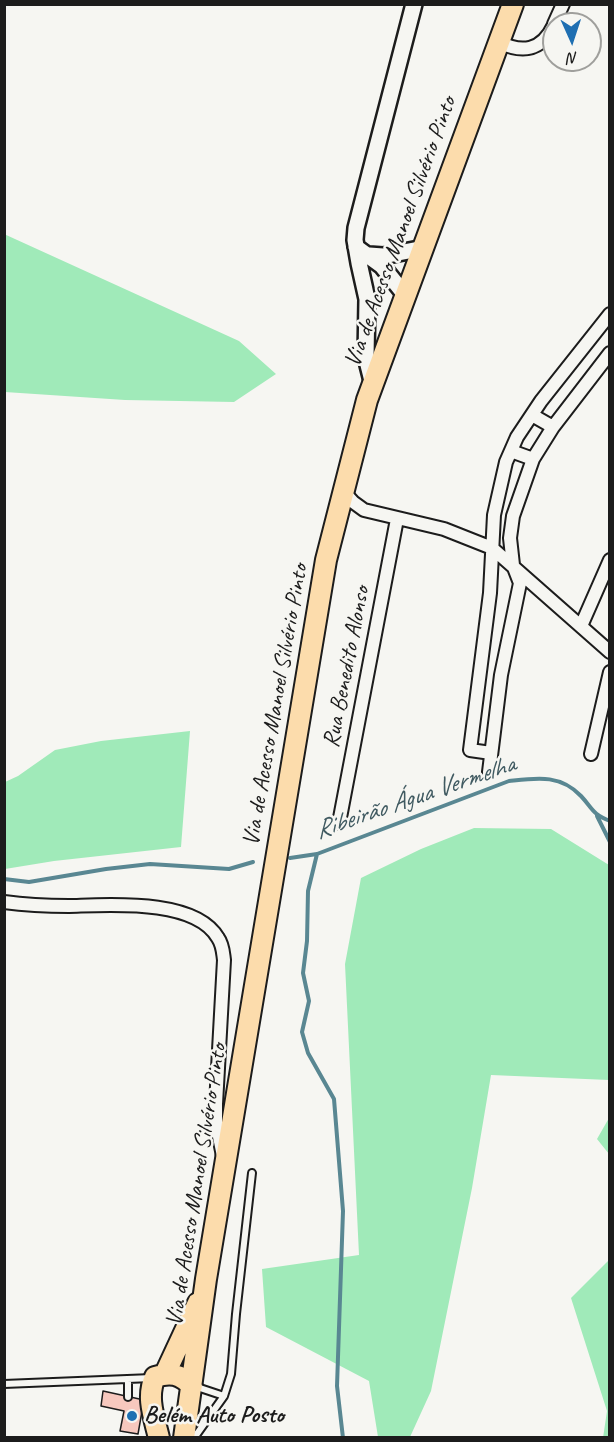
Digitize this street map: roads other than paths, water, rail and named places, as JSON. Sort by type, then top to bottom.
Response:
[{"type":"main road","name":"Via de Acesso Manoel Silvério Pinto","points":[[184,1437],[225,1163],[322,580],[367,400],[513,4]]},
{"type":"main road","points":[[154,1430],[150,1388],[160,1376],[205,1290]]},
{"type":"main road","points":[[160,1376],[174,1373],[183,1377],[192,1386]]},
{"type":"street","points":[[373,385],[366,357],[368,298],[363,251],[356,228],[414,4]]},
{"type":"street","points":[[498,42],[521,50],[542,41]]},
{"type":"street","points":[[363,251],[383,256],[423,248]]},
{"type":"street","points":[[363,251],[382,266],[406,296]]},
{"type":"street","points":[[491,753],[470,750],[490,593],[494,515],[499,490],[517,437],[609,314]]},
{"type":"street","points":[[489,772],[501,675],[520,583],[513,565],[510,538],[513,516],[533,459],[553,427],[609,352]]},
{"type":"street","points":[[532,415],[553,427]]},
{"type":"street","points":[[511,451],[533,459]]},
{"type":"street","points":[[343,491],[364,510],[444,528],[492,548],[609,652]]},
{"type":"street","name":"Rua Benedito Alonso","points":[[339,823],[397,519]]},
{"type":"street","points":[[581,626],[609,560]]},
{"type":"street","points":[[591,754],[609,672]]},
{"type":"street","points":[[4,902],[50,906],[149,906],[180,912],[210,928],[218,937],[223,947],[225,960],[216,1122],[225,1163]]},
{"type":"lane","points":[[194,1437],[224,1396],[231,1374],[252,1173]]},
{"type":"lane","points":[[4,1384],[160,1376]]},
{"type":"lane","points":[[128,1379],[128,1396]]},
{"type":"lane","points":[[192,1386],[224,1396]]},
{"type":"waterway","name":"Ribeirão Água Vermelha","points":[[290,858],[317,854],[509,781],[548,779],[565,784],[581,796],[596,813],[610,821]]},
{"type":"waterway","points":[[597,816],[610,842]]},
{"type":"waterway","points":[[317,854],[308,891],[307,941],[303,973],[309,1001],[302,1032],[308,1053],[334,1099],[343,1211],[337,1386],[343,1438]]},
{"type":"waterway","name":"Ribeirão Água Vermelha","points":[[4,879],[29,882],[150,864],[229,869],[253,862]]},
{"type":"place","name":"Belém Auto Posto","points":[[132,1416]]}]
